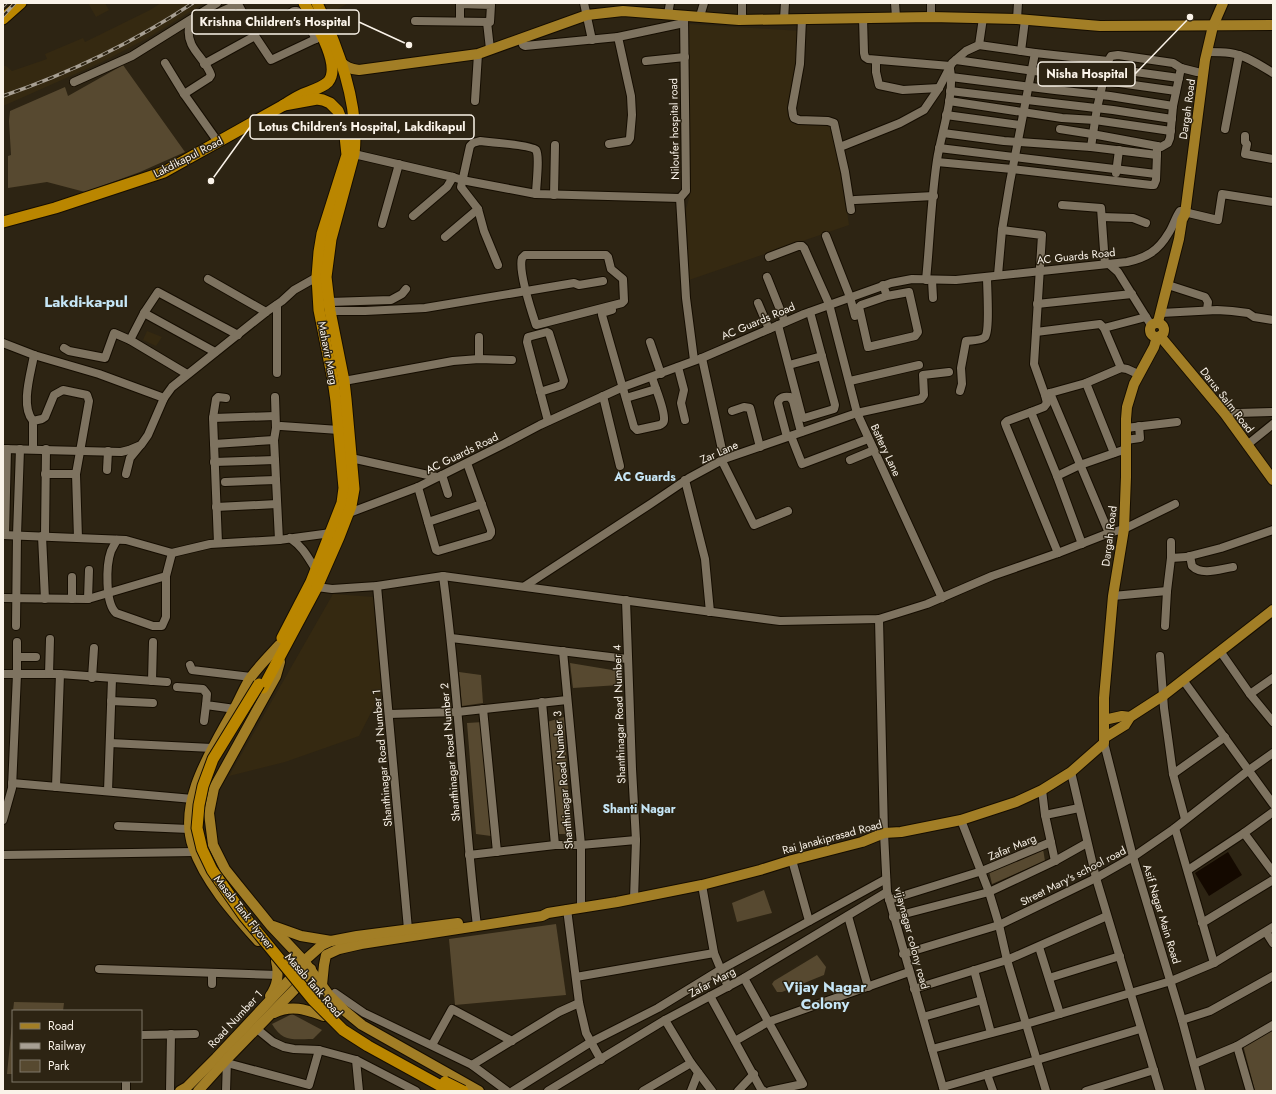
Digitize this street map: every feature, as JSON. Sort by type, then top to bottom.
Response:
[{"type":"highway","points":[[3,19],[21,3]]},
{"type":"highway","name":"Lakdikapul Road","points":[[304,3],[314,19],[319,38],[335,59],[349,87]]},
{"type":"highway","name":"Lakdikapul Road","points":[[3,222],[55,208],[164,172],[301,95],[321,87],[328,82],[331,76],[335,59],[320,6]]},
{"type":"highway","points":[[335,59],[339,80],[354,125]]},
{"type":"highway","name":"Mahavir Marg","points":[[282,647],[331,533],[342,504],[344,488],[339,430],[344,381],[329,306],[326,277],[331,239],[354,154],[354,125],[352,99],[349,87]]},
{"type":"highway","name":"Mahavir Marg","points":[[282,647],[317,586],[349,513],[354,489],[351,458],[341,400],[334,380],[319,310],[317,277],[322,234],[347,155],[344,127],[338,111],[330,103],[324,100],[317,99],[284,105]]},
{"type":"highway","name":"Masab Tank Flyover","points":[[282,647],[258,683],[213,759],[203,786],[199,805],[197,828],[202,848],[212,870],[244,916],[313,1000],[343,1030],[368,1046],[450,1091]]},
{"type":"highway","name":"Masab Tank Flyover","points":[[258,683],[208,788],[205,807],[205,828],[209,849],[219,869],[233,890],[315,994],[347,1027],[379,1047],[466,1089]]},
{"type":"main road","name":"Dargah Road","points":[[1154,319],[1168,285],[1179,239],[1197,72],[1216,3]]},
{"type":"main road","name":"Dargah Road","points":[[1182,215],[1207,52],[1209,26],[1224,3]]},
{"type":"main road","points":[[335,59],[345,66],[359,70],[478,54],[587,15],[622,10],[668,14],[684,19],[700,16],[742,20],[931,17],[1021,19],[1100,26],[1273,25]]},
{"type":"main road","points":[[349,87],[349,80],[353,73],[359,70]]},
{"type":"main road","points":[[1154,319],[1162,324],[1164,328],[1164,333],[1158,337]]},
{"type":"main road","name":"Dargah Road","points":[[1104,740],[1104,698],[1113,596],[1124,529],[1127,407],[1138,374],[1150,356],[1158,337]]},
{"type":"main road","name":"Darus Salm Road","points":[[1158,337],[1225,414],[1273,480]]},
{"type":"main road","name":"Rai Janakiprasad Road","points":[[476,923],[542,916],[548,913],[567,909],[634,899],[702,885],[862,842],[884,833],[901,832],[961,820],[1016,802],[1042,790],[1071,772],[1104,740],[1125,725],[1130,717],[1164,695],[1220,651],[1272,614]]},
{"type":"main road","name":"Masab Tank Road","points":[[282,647],[258,683],[234,708],[212,748],[197,783],[192,799],[190,829],[195,852],[207,877],[238,919],[297,987],[337,1030],[355,1042],[444,1091]]},
{"type":"main road","name":"Masab Tank Road","points":[[282,647],[276,676],[214,788],[209,813],[213,845],[225,869],[254,906],[304,960],[329,995],[340,1006],[362,1026],[466,1089],[479,1091]]},
{"type":"main road","points":[[1104,720],[1122,716],[1130,717]]},
{"type":"main road","points":[[238,919],[254,906]]},
{"type":"main road","points":[[249,931],[264,917]]},
{"type":"main road","points":[[271,926],[301,936],[331,941],[408,929],[476,923]]},
{"type":"main road","points":[[322,985],[326,955],[339,949],[476,923]]},
{"type":"main road","name":"Road Number 1","points":[[180,1091],[187,1087],[216,1058],[290,979],[304,960],[317,948],[331,941]]},
{"type":"main road","points":[[261,1009],[272,993],[278,975],[276,961]]},
{"type":"main road","name":"Road Number 1","points":[[198,1091],[297,987],[311,969]]},
{"type":"main road","points":[[269,1016],[281,1010],[294,1008],[305,1009],[324,1016]]},
{"type":"street","points":[[74,82],[132,56],[217,3]]},
{"type":"street","points":[[415,21],[490,22],[491,5],[460,3],[460,21]]},
{"type":"street","points":[[584,3],[592,40]]},
{"type":"street","points":[[668,14],[670,3]]},
{"type":"street","points":[[700,16],[704,3]]},
{"type":"street","points":[[742,3],[742,20]]},
{"type":"street","points":[[784,19],[785,3]]},
{"type":"street","points":[[895,3],[896,17]]},
{"type":"street","points":[[931,17],[932,3]]},
{"type":"street","points":[[1018,3],[1021,19],[1021,51]]},
{"type":"street","points":[[184,94],[210,77],[211,73],[194,49],[189,39],[189,28],[194,24],[238,4],[255,36],[271,60],[319,38],[297,11],[294,11],[273,24],[265,18]]},
{"type":"street","points":[[863,18],[865,57],[868,59],[952,68],[1032,71],[1176,91]]},
{"type":"street","points":[[979,45],[983,18]]},
{"type":"street","points":[[521,38],[523,46],[525,46],[618,38],[684,19]]},
{"type":"street","name":"Niloufer hospital road","points":[[684,19],[686,190],[680,198],[686,298],[698,359],[723,460],[754,525],[788,511]]},
{"type":"street","points":[[802,19],[800,64],[792,112],[794,118],[799,120],[828,121],[834,123],[840,147],[851,210]]},
{"type":"street","points":[[487,22],[490,49]]},
{"type":"street","points":[[204,64],[255,36]]},
{"type":"street","points":[[609,144],[628,141],[630,138],[632,115],[631,96],[618,38]]},
{"type":"street","points":[[840,147],[900,123],[924,110],[952,68],[966,51],[979,45],[1107,64],[1179,78]]},
{"type":"street","points":[[1207,52],[1239,55],[1273,73]]},
{"type":"street","points":[[998,276],[1002,230],[1012,169],[1035,53]]},
{"type":"street","points":[[475,101],[478,54]]},
{"type":"street","points":[[1091,147],[1100,94],[1107,64],[1111,56],[1118,55],[1173,62],[1181,68],[1197,72]]},
{"type":"street","points":[[1225,129],[1239,55]]},
{"type":"street","points":[[646,61],[685,57]]},
{"type":"street","points":[[876,60],[876,72],[879,86],[911,90],[939,88]]},
{"type":"street","points":[[165,65],[218,142]]},
{"type":"street","points":[[952,68],[1028,87],[1100,94],[1174,106]]},
{"type":"street","points":[[933,298],[929,280],[934,196],[937,162],[949,101],[952,68]]},
{"type":"street","points":[[1060,129],[1156,146],[1165,146],[1168,144],[1171,131],[1176,91],[1181,68]]},
{"type":"street","points":[[950,91],[1026,99],[1172,119]]},
{"type":"street","points":[[949,101],[1062,118],[1095,120],[1171,131]]},
{"type":"street","points":[[946,115],[1020,125]]},
{"type":"street","points":[[943,133],[1017,142],[1091,147],[1157,155]]},
{"type":"street","points":[[1245,136],[1245,154],[1273,159]]},
{"type":"street","points":[[498,264],[484,231],[478,209],[461,187],[470,146],[473,143],[480,141],[525,146],[537,151],[538,160],[536,194]]},
{"type":"street","points":[[554,195],[556,145]]},
{"type":"street","points":[[937,162],[1012,169],[1131,184],[1154,185],[1156,180],[1156,146]]},
{"type":"street","points":[[939,148],[1156,174]]},
{"type":"street","points":[[1115,181],[1118,150]]},
{"type":"street","points":[[354,154],[462,180],[536,194],[680,198]]},
{"type":"street","points":[[382,224],[399,164]]},
{"type":"street","points":[[413,216],[447,187],[454,177]]},
{"type":"street","points":[[1182,215],[1218,220],[1222,194],[1273,199]]},
{"type":"street","points":[[856,200],[934,196]]},
{"type":"street","points":[[1062,205],[1101,208],[1107,264],[1118,272],[1132,294],[1154,319]]},
{"type":"street","points":[[445,237],[478,209]]},
{"type":"street","name":"AC Guards Road","points":[[349,513],[418,487],[548,421],[623,387],[661,374],[829,304],[883,285],[912,279],[956,280],[1128,262],[1141,259],[1155,251],[1182,215]]},
{"type":"street","points":[[1102,217],[1133,218],[1146,223]]},
{"type":"street","points":[[1002,230],[1042,235],[1034,364],[1109,533]]},
{"type":"street","points":[[826,236],[850,297],[863,344]]},
{"type":"street","name":"Battery Lane","points":[[769,257],[798,246],[802,246],[829,304],[857,413],[942,598]]},
{"type":"street","points":[[604,255],[608,257],[611,269],[623,279],[624,298],[622,303],[538,325],[535,324],[526,291],[521,264],[522,258],[525,256],[604,255]]},
{"type":"street","points":[[126,474],[130,458],[148,435],[164,398],[172,387],[294,290],[317,277]]},
{"type":"street","points":[[767,277],[782,323],[789,365],[801,415],[804,418],[834,409],[835,407],[810,312]]},
{"type":"street","points":[[960,391],[966,341],[983,338],[986,335],[988,326],[987,277]]},
{"type":"street","points":[[208,279],[266,312]]},
{"type":"street","points":[[329,306],[365,311],[425,308],[574,283],[579,285],[602,281]]},
{"type":"street","points":[[883,285],[887,296]]},
{"type":"street","points":[[1168,285],[1205,297],[1208,302],[1207,310]]},
{"type":"street","points":[[130,340],[144,313],[158,292],[238,335]]},
{"type":"street","points":[[909,292],[918,332],[914,336],[868,347],[859,307],[887,296],[909,292]]},
{"type":"street","points":[[329,306],[391,300],[402,294],[406,294]]},
{"type":"street","points":[[1038,304],[1132,294]]},
{"type":"street","points":[[758,303],[769,329]]},
{"type":"street","points":[[277,305],[277,373]]},
{"type":"street","points":[[624,306],[602,313],[602,315],[634,427],[637,430],[660,425],[664,420],[663,411],[652,377]]},
{"type":"street","points":[[1104,328],[1207,310],[1248,313],[1254,317],[1273,320]]},
{"type":"street","points":[[144,313],[215,352]]},
{"type":"street","points":[[1036,332],[1100,324],[1104,328],[1121,368]]},
{"type":"street","points":[[540,392],[562,385],[564,381],[549,333],[547,332],[528,337],[527,339],[540,392],[548,421]]},
{"type":"street","points":[[64,348],[68,351],[105,358],[114,333],[130,340],[187,374]]},
{"type":"street","points":[[479,337],[479,359]]},
{"type":"street","points":[[650,342],[661,374]]},
{"type":"street","points":[[3,343],[34,355],[99,374],[164,398]]},
{"type":"street","points":[[33,449],[33,421],[30,417],[27,394],[34,355]]},
{"type":"street","points":[[789,365],[822,356]]},
{"type":"street","points":[[344,381],[434,364],[479,359],[512,360]]},
{"type":"street","points":[[850,381],[920,365]]},
{"type":"street","points":[[678,367],[684,390],[681,403],[685,420]]},
{"type":"street","points":[[1048,394],[1086,383],[1121,368],[1138,374]]},
{"type":"street","name":"Zar Lane","points":[[525,586],[685,480],[723,460],[857,413],[921,399],[924,396],[923,375],[949,372]]},
{"type":"street","points":[[1086,383],[1114,453]]},
{"type":"street","points":[[626,398],[656,389]]},
{"type":"street","points":[[33,421],[45,417],[54,395],[63,390],[85,393],[88,398],[89,401],[76,474],[78,538]]},
{"type":"street","points":[[1048,394],[1047,403],[1044,407],[1005,423],[1058,553]]},
{"type":"street","points":[[603,396],[620,466]]},
{"type":"street","points":[[801,432],[793,401],[790,396],[786,396],[778,400],[789,436],[802,464],[868,439]]},
{"type":"street","points":[[275,397],[274,440],[279,540]]},
{"type":"street","points":[[218,543],[213,418],[216,399],[226,398]]},
{"type":"street","points":[[732,411],[744,407],[750,408],[760,447]]},
{"type":"street","points":[[1031,412],[1082,544]]},
{"type":"street","points":[[1225,414],[1273,412]]},
{"type":"street","points":[[213,418],[275,416]]},
{"type":"street","points":[[1126,428],[1177,422]]},
{"type":"street","points":[[1247,445],[1273,424]]},
{"type":"street","points":[[281,426],[339,430]]},
{"type":"street","points":[[1057,476],[1080,465],[1114,453],[1140,438],[1139,426]]},
{"type":"street","points":[[214,444],[274,440]]},
{"type":"street","points":[[141,445],[121,452],[5,449],[4,535],[126,540],[172,553],[218,543],[279,540],[331,533]]},
{"type":"street","points":[[16,626],[20,449]]},
{"type":"street","points":[[45,599],[44,536],[46,449]]},
{"type":"street","points":[[850,460],[874,450]]},
{"type":"street","points":[[106,470],[108,451]]},
{"type":"street","points":[[351,458],[440,476],[448,494]]},
{"type":"street","points":[[214,462],[275,460]]},
{"type":"street","points":[[418,487],[436,550],[438,552],[489,536],[491,530],[466,462]]},
{"type":"street","points":[[45,474],[76,474]]},
{"type":"street","points":[[225,482],[276,480]]},
{"type":"street","points":[[685,480],[705,559],[710,612]]},
{"type":"street","points":[[216,507],[277,504]]},
{"type":"street","points":[[428,522],[482,504]]},
{"type":"street","points":[[317,586],[332,589],[377,586],[444,576],[780,621],[879,619],[927,604],[992,576],[1109,533],[1124,529],[1175,504]]},
{"type":"street","points":[[1171,558],[1190,556],[1221,548],[1273,530]]},
{"type":"street","points":[[290,538],[298,543],[307,553],[316,570]]},
{"type":"street","points":[[117,540],[111,551],[108,574],[108,593],[113,609],[116,613],[153,626],[160,627],[163,625],[166,617],[166,576],[172,553]]},
{"type":"street","points":[[1165,626],[1171,542]]},
{"type":"street","points":[[1190,556],[1192,566],[1199,571],[1233,567]]},
{"type":"street","points":[[88,599],[90,570]]},
{"type":"street","points":[[3,598],[88,599],[166,576]]},
{"type":"street","name":"Shanthinagar Road Number 2","points":[[444,576],[451,638],[476,923]]},
{"type":"street","points":[[72,577],[72,599]]},
{"type":"street","name":"Shanthinagar Road Number 1","points":[[377,586],[408,929]]},
{"type":"street","points":[[1113,596],[1167,591]]},
{"type":"street","name":"Shanthinagar Road Number 4","points":[[626,600],[627,659],[636,840],[634,899]]},
{"type":"street","name":"vijaynagar colony road","points":[[879,619],[884,833],[888,896],[943,1089]]},
{"type":"street","points":[[451,638],[627,659]]},
{"type":"street","points":[[48,674],[50,639]]},
{"type":"street","points":[[3,820],[12,783],[17,642]]},
{"type":"street","points":[[152,681],[153,642]]},
{"type":"street","points":[[92,678],[94,648]]},
{"type":"street","name":"Shanthinagar Road Number 3","points":[[563,651],[580,845],[581,908]]},
{"type":"street","points":[[1220,651],[1250,694],[1273,722]]},
{"type":"street","points":[[1160,656],[1164,708],[1173,774],[1185,819]]},
{"type":"street","points":[[17,657],[36,657]]},
{"type":"street","points":[[190,665],[192,670],[258,683]]},
{"type":"street","points":[[3,674],[60,674],[92,678],[167,682]]},
{"type":"street","points":[[56,787],[60,674]]},
{"type":"street","points":[[1250,694],[1273,678]]},
{"type":"street","points":[[108,791],[112,679]]},
{"type":"street","points":[[1183,680],[1273,804]]},
{"type":"street","points":[[177,687],[205,690],[207,694],[204,721]]},
{"type":"street","points":[[389,714],[457,712],[567,700]]},
{"type":"street","points":[[111,701],[153,703]]},
{"type":"street","points":[[542,702],[555,845]]},
{"type":"street","points":[[206,705],[234,708]]},
{"type":"street","points":[[483,709],[497,852]]},
{"type":"street","points":[[1173,774],[1225,737]]},
{"type":"street","name":"Asif Nagar Main Road","points":[[1104,740],[1133,857],[1171,981],[1201,1091]]},
{"type":"street","points":[[110,743],[212,748]]},
{"type":"street","name":"Street Mary's school road","points":[[904,954],[999,926],[1096,878],[1133,857],[1175,828],[1273,753]]},
{"type":"street","points":[[1071,772],[1096,878],[1131,993],[1140,1029],[1160,1091]]},
{"type":"street","points":[[12,783],[192,799]]},
{"type":"street","points":[[1042,790],[1045,815],[1055,861]]},
{"type":"street","points":[[1045,815],[1079,808]]},
{"type":"street","points":[[1188,870],[1273,812]]},
{"type":"street","points":[[961,820],[989,892],[1007,960],[1046,1091]]},
{"type":"street","points":[[118,826],[190,829]]},
{"type":"street","points":[[1175,828],[1214,963]]},
{"type":"street","points":[[1244,833],[1273,872]]},
{"type":"street","points":[[469,855],[555,845],[580,845],[636,840]]},
{"type":"street","name":"Zafar Marg","points":[[548,1091],[665,1020],[728,988],[848,916],[888,896],[982,871],[1051,842]]},
{"type":"street","points":[[893,917],[989,892],[1055,861],[1087,843]]},
{"type":"street","points":[[3,855],[195,852]]},
{"type":"street","points":[[792,860],[809,921]]},
{"type":"street","points":[[513,1091],[592,1042],[658,1008],[720,970],[886,879]]},
{"type":"street","points":[[1202,923],[1273,880]]},
{"type":"street","points":[[702,885],[714,953],[728,988]]},
{"type":"street","points":[[567,909],[580,1004],[586,1033],[601,1060]]},
{"type":"street","points":[[848,916],[868,987]]},
{"type":"street","points":[[914,989],[1007,960],[1107,916]]},
{"type":"street","points":[[932,1049],[1026,1024],[1171,981],[1214,963],[1269,929],[1273,943]]},
{"type":"street","points":[[1039,947],[1060,1014]]},
{"type":"street","points":[[576,977],[714,953]]},
{"type":"street","points":[[1049,978],[1120,956]]},
{"type":"street","points":[[99,969],[188,975],[212,973],[278,975]]},
{"type":"street","points":[[974,970],[991,1033]]},
{"type":"street","points":[[735,1041],[768,1022],[909,972]]},
{"type":"street","points":[[212,973],[212,984]]},
{"type":"street","points":[[1182,1020],[1210,1011],[1273,976]]},
{"type":"street","points":[[744,978],[803,1084],[770,1091]]},
{"type":"street","points":[[335,993],[364,1013],[472,1065],[507,1091]]},
{"type":"street","points":[[710,996],[761,1089],[764,1091]]},
{"type":"street","points":[[922,1017],[982,1000]]},
{"type":"street","points":[[472,1065],[559,1012],[580,1004]]},
{"type":"street","points":[[432,1046],[452,1009],[512,1041]]},
{"type":"street","points":[[665,1020],[691,1063],[712,1091]]},
{"type":"street","points":[[1194,1064],[1237,1046],[1273,1025]]},
{"type":"street","points":[[257,1029],[274,1042],[284,1047],[319,1050],[356,1060],[416,1091]]},
{"type":"street","points":[[943,1089],[987,1074],[1140,1029]]},
{"type":"street","points":[[170,1091],[171,1034]]},
{"type":"street","points":[[142,1035],[195,1034]]},
{"type":"street","points":[[1237,1046],[1250,1091]]},
{"type":"street","points":[[226,1091],[227,1061],[309,1088],[319,1050]]},
{"type":"street","points":[[356,1060],[359,1091]]},
{"type":"street","points":[[643,1091],[691,1063]]},
{"type":"street","points":[[1086,1091],[1154,1070]]},
{"type":"street","points":[[691,1091],[698,1073]]},
{"type":"street","points":[[738,1091],[754,1074]]},
{"type":"street","points":[[987,1074],[992,1091]]},
{"type":"shaded area","points":[[88,3],[105,3],[109,10],[96,17]]},
{"type":"shaded area","points":[[161,3],[204,3],[146,39],[102,62],[3,106],[3,66],[6,66],[12,71],[47,59],[45,54],[83,38],[85,42],[150,10]]},
{"type":"shaded area","points":[[324,3],[349,3],[328,14]]},
{"type":"shaded area","points":[[689,24],[801,31],[796,117],[834,121],[849,225],[689,280],[686,209],[690,195]]},
{"type":"shaded area","points":[[147,331],[162,337],[156,346],[143,340]]},
{"type":"shaded area","points":[[333,594],[374,597],[382,691],[359,736],[285,762],[229,776]]},
{"type":"shaded area","points":[[1228,852],[1242,875],[1209,896],[1195,873]]},
{"type":"green space","points":[[123,65],[185,152],[140,172],[85,192],[47,182],[8,188],[8,156],[11,155],[9,121],[10,111],[65,87],[68,96]]},
{"type":"green space","points":[[570,663],[618,671],[619,685],[573,688]]},
{"type":"green space","points":[[459,672],[481,675],[483,703],[462,706]]},
{"type":"green space","points":[[564,717],[571,834],[556,834],[547,722]]},
{"type":"green space","points":[[483,722],[491,836],[476,834],[467,723]]},
{"type":"green space","points":[[1043,849],[1045,861],[992,884],[989,871]]},
{"type":"green space","points":[[764,890],[772,913],[737,922],[732,903]]},
{"type":"green space","points":[[556,924],[566,995],[455,1005],[449,939]]},
{"type":"green space","points":[[817,955],[826,967],[824,975],[782,992],[777,992],[772,984],[774,981]]},
{"type":"green space","points":[[14,1002],[64,1003],[63,1010],[13,1010]]},
{"type":"green space","points":[[292,1014],[322,1030],[313,1039],[290,1039],[285,1037],[276,1030],[272,1024]]},
{"type":"green space","points":[[12,1023],[12,1074],[7,1074]]},
{"type":"green space","points":[[1273,1028],[1273,1091],[1255,1091],[1243,1045]]},
{"type":"railway","points":[[3,6],[6,3]]},
{"type":"railway","points":[[3,16],[15,3]]},
{"type":"railway","points":[[3,96],[53,77],[101,56],[148,31],[193,3]]},
{"type":"place","name":"Nisha Hospital","points":[[1190,17]]},
{"type":"place","name":"Krishna Children's Hospital","points":[[409,45]]},
{"type":"place","name":"Lotus Children's Hospital, Lakdikapul","points":[[211,181]]},
{"type":"district","name":"Lakdi-ka-pul","points":[[86,302]]},
{"type":"district","name":"AC Guards","points":[[645,477]]},
{"type":"district","name":"Shanti Nagar","points":[[639,809]]},
{"type":"district","name":"Vijay Nagar Colony","points":[[825,996]]}]
